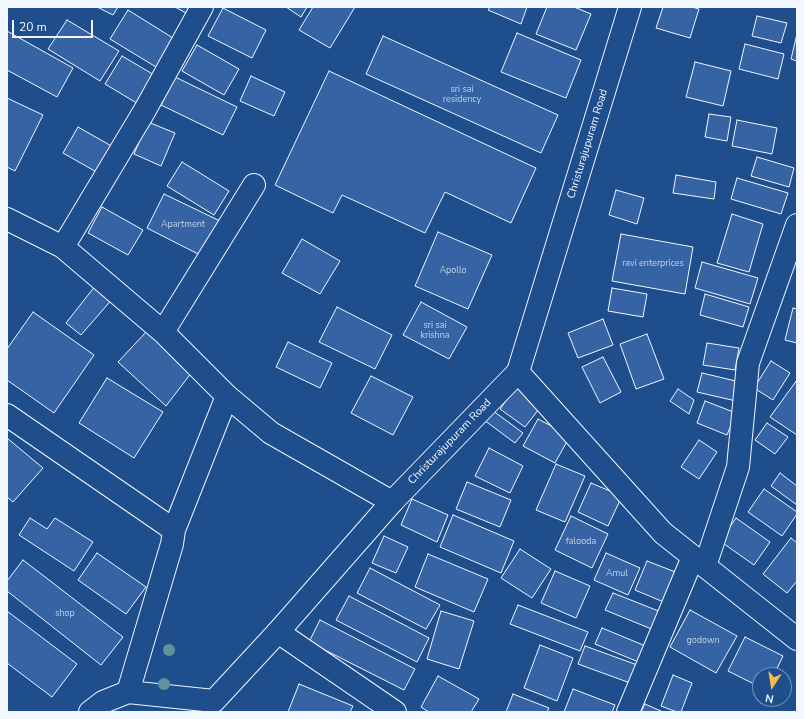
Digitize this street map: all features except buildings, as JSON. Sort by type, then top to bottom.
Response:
[{"type":"street","points":[[62,246],[145,110],[202,7]]},
{"type":"street","name":"Christurajupuram Road","points":[[90,712],[103,702],[128,692],[213,706],[392,502],[518,372],[630,7]]},
{"type":"street","points":[[163,332],[254,185]]},
{"type":"street","points":[[7,219],[62,246],[163,332],[227,396],[271,433],[392,502]]},
{"type":"street","points":[[628,712],[699,562],[738,467],[748,363],[797,225]]},
{"type":"street","points":[[518,372],[663,533],[797,639]]},
{"type":"street","points":[[128,692],[172,544],[174,530],[227,396]]},
{"type":"street","points":[[7,415],[174,530]]},
{"type":"street","points":[[278,632],[395,712]]}]
